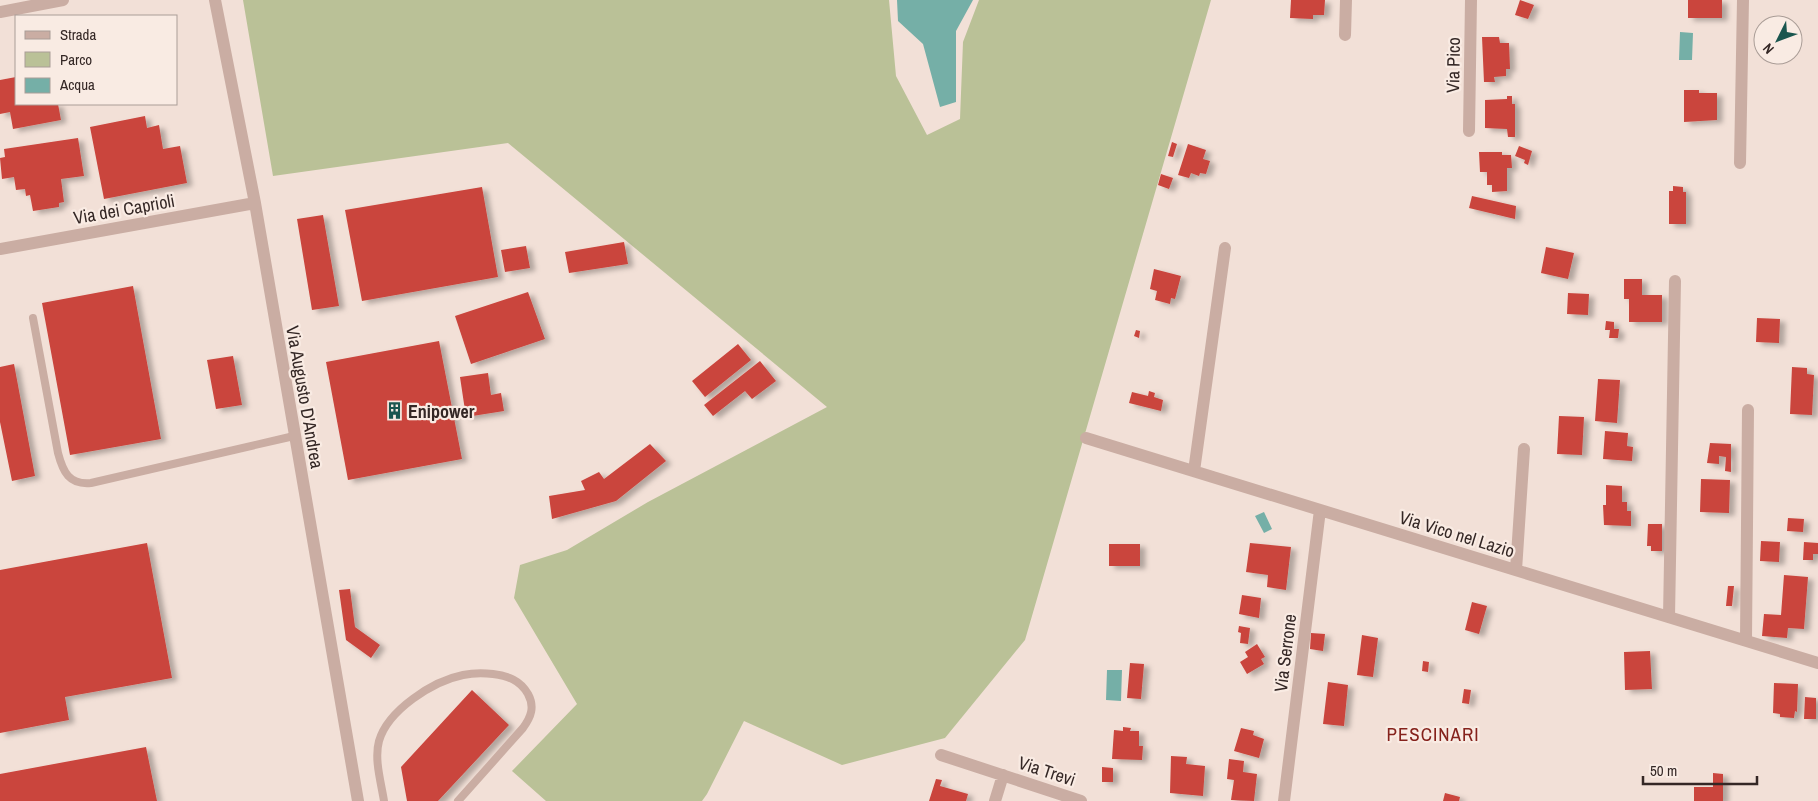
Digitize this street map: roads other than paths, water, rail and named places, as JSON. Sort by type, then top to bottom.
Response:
[{"type":"street","points":[[0,12],[63,0]]},
{"type":"street","name":"Via Augusto D'Andrea","points":[[215,0],[254,204],[358,801]]},
{"type":"street","points":[[1345,35],[1346,0]]},
{"type":"street","name":"Via Pico","points":[[1469,131],[1471,0]]},
{"type":"street","points":[[1740,163],[1743,0]]},
{"type":"street","name":"Via dei Caprioli","points":[[0,249],[254,204]]},
{"type":"street","points":[[1194,471],[1225,248]]},
{"type":"street","points":[[1669,617],[1675,281]]},
{"type":"street","points":[[1746,640],[1748,410]]},
{"type":"street","name":"Via Vico nel Lazio","points":[[1086,438],[1818,663]]},
{"type":"street","points":[[1516,570],[1524,448]]},
{"type":"street","name":"Via Serrone","points":[[1284,801],[1320,510]]},
{"type":"street","name":"Via Trevi","points":[[940,755],[1081,801]]},
{"type":"street","name":"Via Trevi","points":[[995,801],[1003,775]]},
{"type":"lane","points":[[33,318],[58,453],[65,471],[76,482],[82,484],[91,483],[294,436]]},
{"type":"lane","points":[[384,801],[378,764],[378,743],[388,722],[398,711],[427,690],[461,675],[487,673],[513,678],[522,685],[530,698],[532,709],[530,719],[458,801]]},
{"type":"water","points":[[897,0],[973,0],[956,31],[956,102],[940,107],[923,44],[898,21]]},
{"type":"water","points":[[1680,32],[1693,33],[1692,60],[1679,60]]},
{"type":"water","points":[[1264,512],[1272,529],[1264,533],[1255,516]]},
{"type":"water","points":[[1107,670],[1122,670],[1121,701],[1106,700]]},
{"type":"place","name":"Enipower","points":[[394,411]]},
{"type":"district","name":"PESCINARI","points":[[1433,734]]}]
